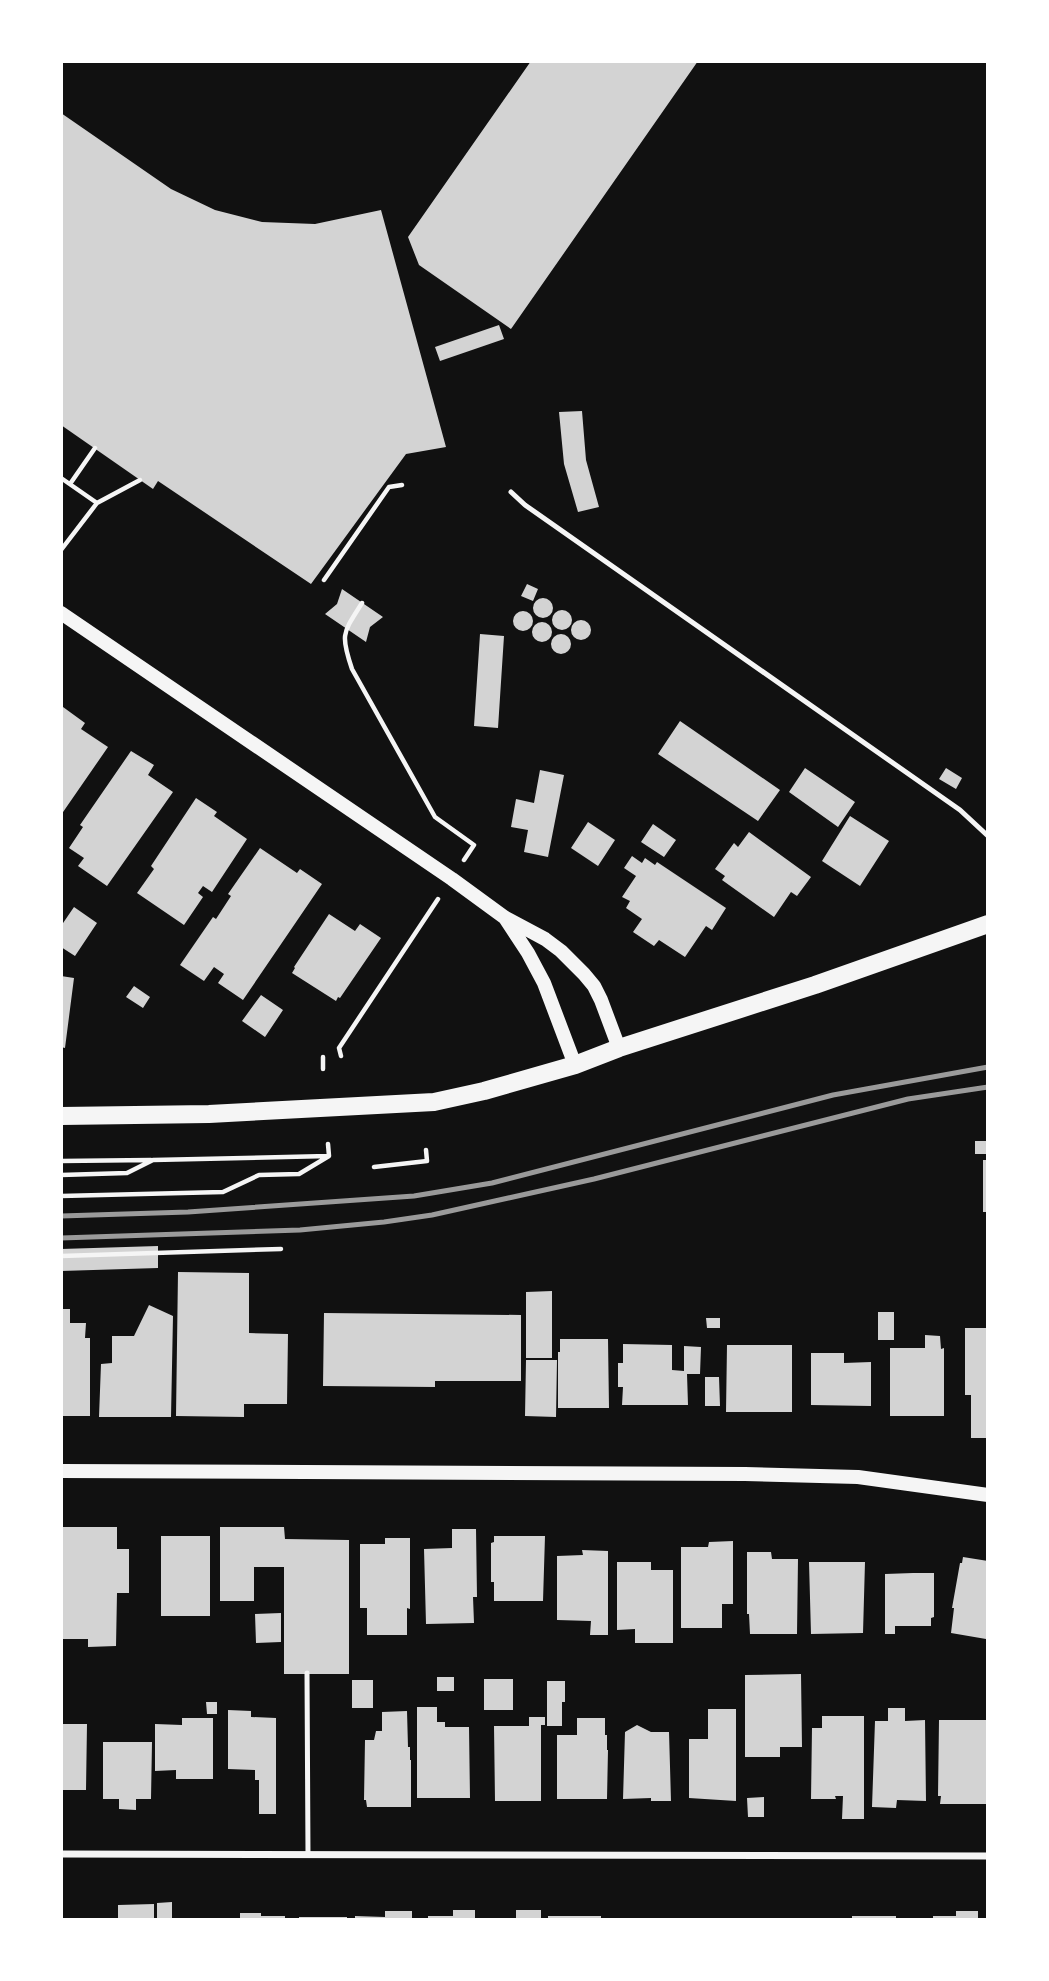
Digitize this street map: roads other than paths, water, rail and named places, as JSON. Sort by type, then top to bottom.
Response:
[{"type":"main road","points":[[61,613],[452,878],[504,917],[545,939],[561,951],[594,986],[619,1048]]},
{"type":"main road","points":[[504,917],[544,983],[575,1065]]},
{"type":"main road","points":[[61,1116],[209,1114],[434,1102],[575,1065],[619,1048],[816,985],[988,924]]},
{"type":"main road","points":[[61,1471],[745,1474],[858,1477],[988,1494]]},
{"type":"street","points":[[61,1854],[988,1856]]},
{"type":"lane","points":[[511,492],[536,513],[960,810],[988,836]]},
{"type":"lane","points":[[307,1674],[308,1854]]},
{"type":"railway","points":[[61,1216],[188,1212],[414,1196],[492,1183],[833,1095],[988,1067]]},
{"type":"railway","points":[[61,1238],[300,1230],[432,1215],[594,1179],[908,1099],[988,1087]]}]
